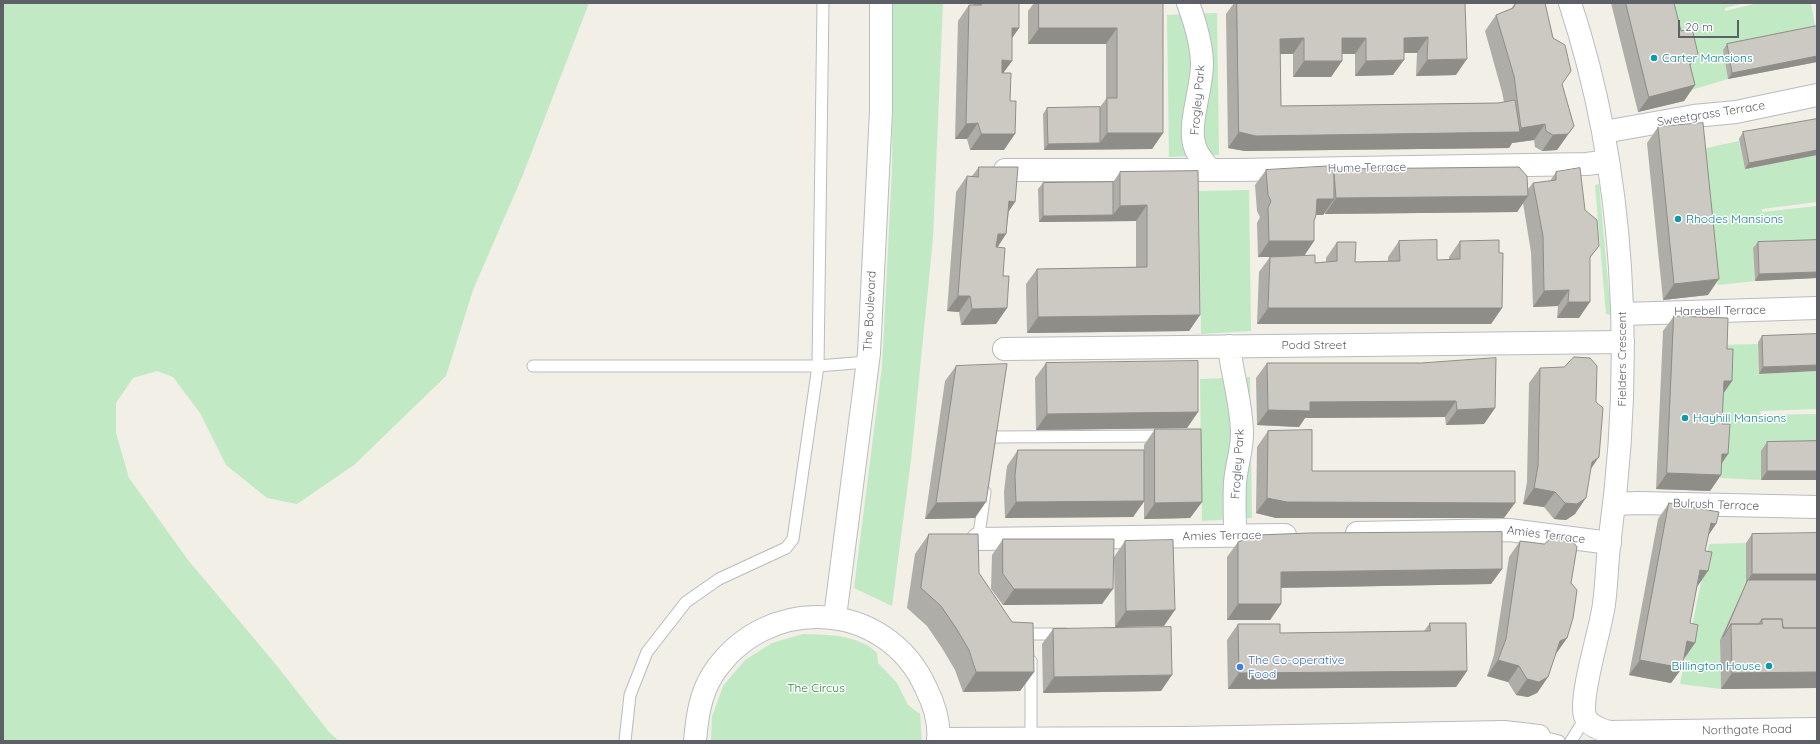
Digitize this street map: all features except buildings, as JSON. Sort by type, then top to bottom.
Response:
[{"type":"street","name":"The Boulevard","points":[[835,617],[867,362],[881,111],[881,3]]},
{"type":"street","name":"Frogley Park","points":[[1188,3],[1198,36],[1202,62],[1200,89],[1193,129],[1195,147],[1210,170]]},
{"type":"street","name":"Fielders Crescent","points":[[1570,3],[1588,66],[1613,131],[1598,162],[1633,313],[1623,342],[1622,426],[1614,504],[1599,541],[1604,604],[1584,704],[1586,717]]},
{"type":"street","name":"Sweetgrass Terrace","points":[[1613,131],[1694,116],[1736,112],[1817,95]]},
{"type":"street","name":"Hume Terrace","points":[[1005,170],[1210,170],[1598,162]]},
{"type":"street","name":"Harebell Terrace","points":[[1633,313],[1817,308]]},
{"type":"street","name":"Podd Street","points":[[1004,353],[1229,346],[1623,342]]},
{"type":"street","name":"Frogley Park","points":[[1229,346],[1242,433],[1235,482],[1236,536]]},
{"type":"street","name":"Bulrush Terrace","points":[[1614,504],[1638,502],[1817,508]]},
{"type":"street","name":"Amies Terrace","points":[[1336,534],[1509,530],[1599,541]]},
{"type":"street","name":"Amies Terrace","points":[[978,546],[1304,534]]},
{"type":"street","points":[[695,741],[698,708],[712,675],[735,647],[765,627],[799,617],[835,617],[868,628],[897,646],[919,673],[934,704],[938,740],[976,738],[1183,738],[1504,732],[1549,738]]},
{"type":"street","name":"Northgate Road","points":[[1586,717],[1595,726],[1609,732],[1817,729]]},
{"type":"lane","points":[[625,741],[630,695],[647,652],[686,602],[719,579],[786,548],[794,539],[818,366],[823,3]]},
{"type":"lane","points":[[533,366],[818,366],[867,362]]},
{"type":"lane","points":[[996,423],[993,441],[1179,436]]},
{"type":"lane","points":[[978,546],[986,484]]},
{"type":"lane","points":[[1008,634],[1031,642],[1077,634]]},
{"type":"lane","points":[[1031,642],[1031,738]]},
{"type":"lane","points":[[1571,741],[1586,717]]},
{"type":"green space","points":[[3,3],[589,3],[522,177],[473,290],[446,376],[354,465],[297,504],[267,498],[226,465],[200,413],[173,377],[157,371],[133,378],[116,403],[116,433],[129,478],[188,560],[273,661],[329,732],[339,741],[3,741]]},
{"type":"green space","points":[[893,3],[943,3],[933,238],[911,460],[892,606],[854,588],[882,367],[892,170]]},
{"type":"green space","points":[[1674,3],[1744,3],[1725,8],[1725,11],[1758,3],[1811,3],[1816,32],[1723,50],[1728,79],[1691,90]]},
{"type":"green space","points":[[1217,13],[1219,155],[1169,157],[1167,15]]},
{"type":"green space","points":[[1739,141],[1745,169],[1817,155],[1817,202],[1762,209],[1762,212],[1817,206],[1817,246],[1753,248],[1755,281],[1718,285],[1702,149]]},
{"type":"green space","points":[[1599,184],[1611,315],[1606,314],[1595,185]]},
{"type":"green space","points":[[1249,190],[1251,331],[1201,334],[1199,191]]},
{"type":"green space","points":[[1758,344],[1759,374],[1817,371],[1817,409],[1760,411],[1761,415],[1817,414],[1817,450],[1761,451],[1761,480],[1720,478],[1724,345]]},
{"type":"green space","points":[[1250,377],[1252,518],[1202,521],[1200,379]]},
{"type":"green space","points":[[1746,543],[1746,583],[1720,640],[1721,689],[1680,684],[1709,544]]},
{"type":"green space","name":"The Circus","points":[[803,634],[832,635],[852,639],[861,642],[877,653],[878,663],[897,683],[908,705],[920,714],[922,741],[711,741],[712,717],[723,686],[745,660],[772,643]]},
{"type":"place","name":"Carter Mansions","points":[[1654,58]]},
{"type":"place","name":"Rhodes Mansions","points":[[1678,219]]},
{"type":"place","name":"Hayhill Mansions","points":[[1685,418]]},
{"type":"place","name":"Billington House","points":[[1769,666]]},
{"type":"place","name":"The Co-operative Food","points":[[1240,667]]}]
